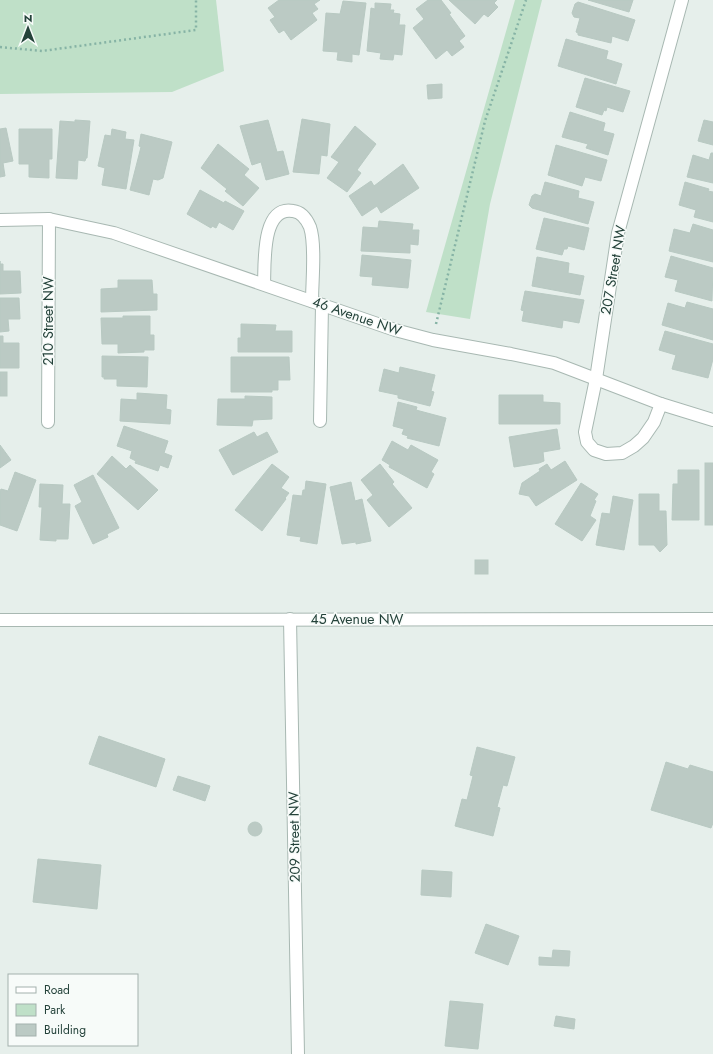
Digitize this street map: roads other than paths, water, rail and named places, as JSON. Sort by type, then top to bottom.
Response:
[{"type":"street","name":"207 Street NW","points":[[661,404],[654,422],[643,438],[634,446],[622,453],[606,454],[594,450],[587,442],[585,432],[596,379],[618,233],[682,0]]},
{"type":"street","points":[[264,284],[268,231],[272,221],[282,212],[294,211],[305,217],[310,228],[317,303],[320,421]]},
{"type":"street","name":"46 Avenue NW","points":[[0,220],[49,219],[114,234],[395,330],[432,340],[554,363],[661,404],[713,420]]},
{"type":"street","name":"210 Street NW","points":[[48,422],[49,219]]},
{"type":"street","name":"209 Street NW","points":[[290,619],[298,1054]]},
{"type":"street","name":"45 Avenue NW","points":[[0,620],[713,619]]}]
